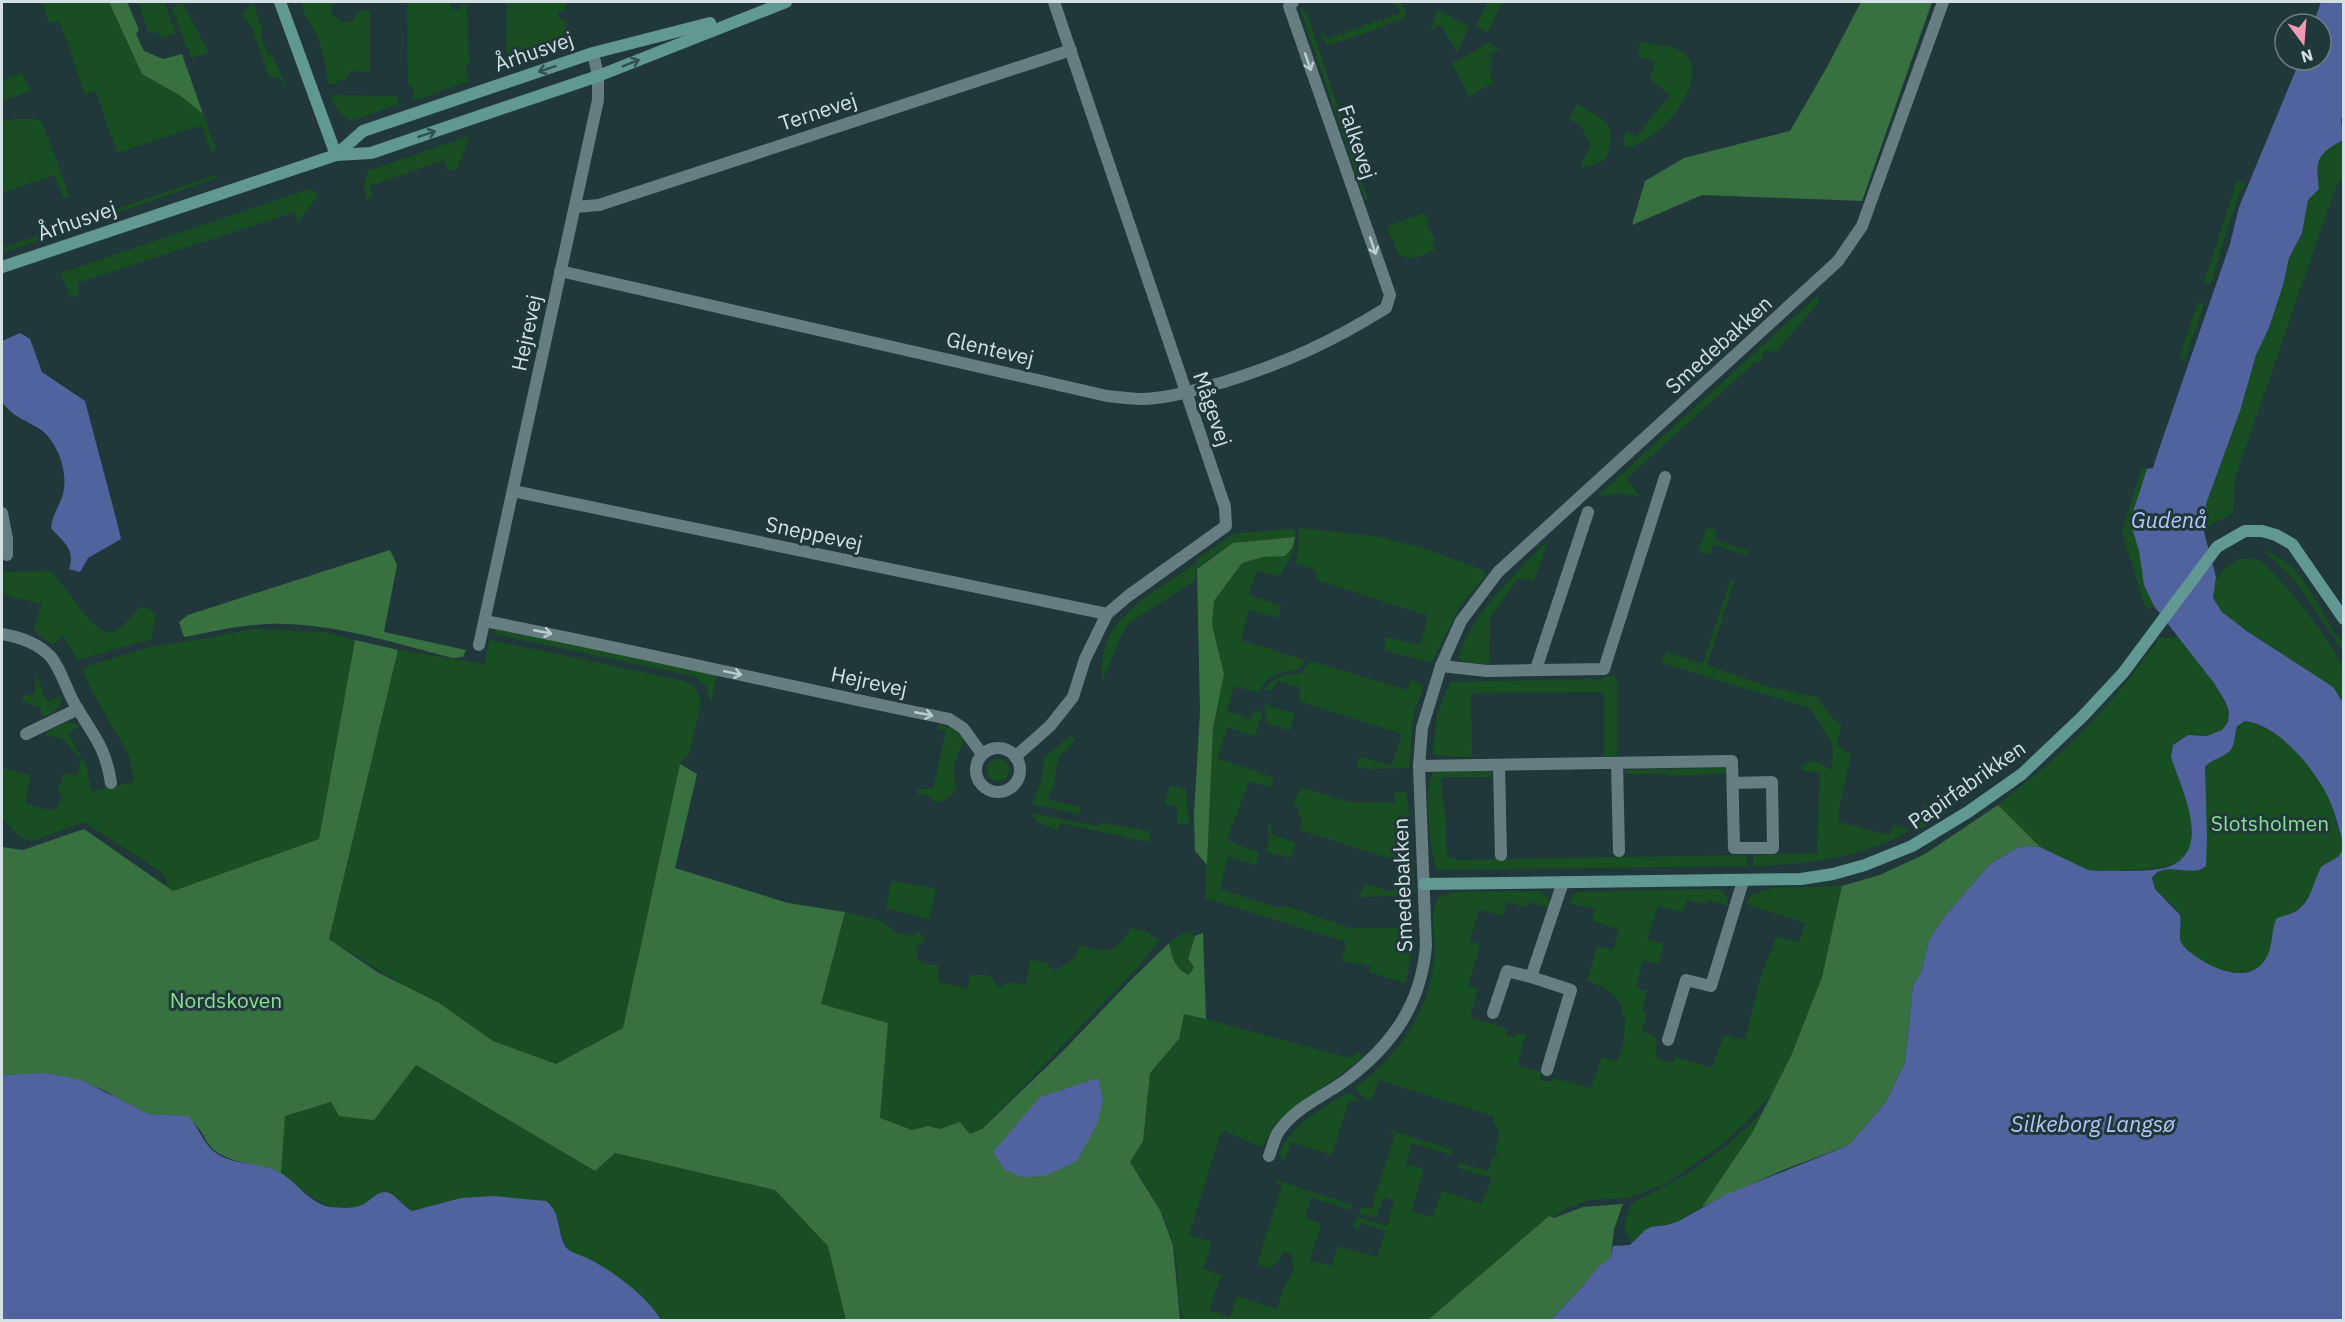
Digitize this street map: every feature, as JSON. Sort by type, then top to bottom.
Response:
[{"type":"street","points":[[280,2],[336,155]]},
{"type":"street","name":"Århusvej","points":[[336,155],[363,131],[593,53],[786,2]]},
{"type":"street","name":"Mågevej","points":[[1016,757],[1050,726],[1074,697],[1085,658],[1107,615],[1128,596],[1226,526],[1225,507],[1054,2]]},
{"type":"street","name":"Smedebakken","points":[[1269,1156],[1277,1134],[1294,1113],[1345,1080],[1379,1053],[1399,1029],[1416,994],[1424,971],[1426,946],[1419,766],[1422,728],[1441,666],[1461,621],[1498,572],[1838,261],[1862,226],[1943,2]]},
{"type":"street","name":"Falkevej","points":[[1291,4],[1390,295]]},
{"type":"street","name":"Århusvej","points":[[2,267],[336,155],[371,153],[598,76],[757,11]]},
{"type":"street","name":"Ternevej","points":[[575,207],[599,204],[1071,50]]},
{"type":"street","name":"Hejrevej","points":[[479,645],[598,100],[598,76],[593,53]]},
{"type":"street","name":"Glentevej","points":[[560,271],[1107,396],[1144,399],[1185,393],[1263,370],[1297,357],[1330,341],[1386,308],[1390,295]]},
{"type":"street","points":[[1441,666],[1487,671],[1604,669],[1665,477]]},
{"type":"street","name":"Sneppevej","points":[[513,491],[1107,615]]},
{"type":"street","points":[[1536,669],[1588,512]]},
{"type":"street","points":[[2,513],[7,539],[7,555]]},
{"type":"street","name":"Papirfabrikken","points":[[1424,884],[1801,879],[1833,874],[1889,857],[1941,830],[2022,774],[2048,752],[2123,673],[2217,547],[2245,531],[2262,531],[2276,535],[2292,544],[2343,619]]},
{"type":"street","name":"Hejrevej","points":[[485,621],[617,646],[949,719],[963,728],[982,754]]},
{"type":"street","points":[[2,634],[21,638],[50,656],[61,672],[78,709],[100,743],[108,763],[111,783]]},
{"type":"street","points":[[26,734],[78,709]]},
{"type":"street","points":[[997,748],[1007,750],[1016,757],[1020,768],[1018,779],[1010,788],[999,792],[986,789],[978,779],[976,766],[982,754],[997,748]]},
{"type":"street","points":[[1419,766],[1732,761],[1734,848],[1773,848],[1772,782],[1733,783]]},
{"type":"street","points":[[1617,763],[1619,851]]},
{"type":"street","points":[[1499,765],[1501,855]]},
{"type":"street","points":[[1668,1040],[1686,980],[1711,986],[1743,881]]},
{"type":"street","points":[[1531,977],[1563,882]]},
{"type":"street","points":[[1493,1013],[1507,971],[1571,990],[1547,1070]]},
{"type":"green space","points":[[42,2],[109,2],[142,74],[181,96],[203,114],[216,150],[211,151],[202,125],[117,153],[96,91],[85,94],[60,21],[49,23]]},
{"type":"green space","points":[[109,2],[127,2],[139,30],[136,34],[144,51],[163,59],[182,54],[203,114],[181,96],[142,74]]},
{"type":"green space","points":[[138,2],[164,2],[176,33],[162,38],[157,32],[149,33]]},
{"type":"green space","points":[[182,2],[209,53],[191,58],[172,8]]},
{"type":"green space","points":[[252,2],[262,28],[260,33],[267,53],[272,55],[287,87],[278,77],[269,77],[252,27],[242,16]]},
{"type":"green space","points":[[303,2],[334,2],[331,8],[333,16],[351,23],[359,11],[370,11],[370,72],[351,71],[345,80],[337,80],[337,84],[328,84],[321,48],[304,12]]},
{"type":"green space","points":[[407,2],[450,2],[452,9],[458,10],[463,5],[467,5],[469,63],[465,67],[469,81],[413,101],[414,91],[408,84]]},
{"type":"green space","points":[[507,2],[565,2],[565,11],[558,12],[558,17],[566,21],[565,39],[553,43],[556,51],[506,68]]},
{"type":"green space","points":[[1488,2],[1502,2],[1488,32],[1476,26]]},
{"type":"green space","points":[[1861,2],[1932,2],[1862,201],[1702,195],[1632,225],[1645,181],[1684,158],[1790,131]]},
{"type":"green space","points":[[1395,3],[1400,3],[1406,12],[1404,18],[1361,35],[1327,45],[1320,33],[1330,39],[1334,35],[1337,37],[1340,32],[1343,35],[1347,30],[1350,32],[1354,28],[1357,30],[1361,26],[1363,28],[1367,23],[1370,25],[1374,21],[1377,23],[1380,19],[1383,21],[1387,16],[1390,19],[1401,11]]},
{"type":"green space","points":[[1302,9],[1307,14],[1368,199],[1365,200]]},
{"type":"green space","points":[[1438,10],[1469,26],[1457,53],[1441,25],[1430,30]]},
{"type":"green space","points":[[1640,42],[1681,51],[1690,60],[1693,71],[1686,95],[1670,119],[1650,137],[1629,148],[1623,145],[1626,130],[1636,137],[1670,95],[1650,79],[1655,62],[1638,57]]},
{"type":"green space","points":[[1489,43],[1500,49],[1489,54],[1493,61],[1489,63],[1493,71],[1489,73],[1494,83],[1477,91],[1470,98],[1452,63]]},
{"type":"green space","points":[[21,73],[31,91],[2,101],[2,78],[3,80]]},
{"type":"green space","points":[[331,95],[396,96],[399,104],[351,121],[338,110]]},
{"type":"green space","points":[[1577,104],[1604,120],[1611,140],[1603,160],[1597,164],[1579,168],[1591,145],[1580,125],[1569,119]]},
{"type":"green space","points":[[13,119],[34,119],[42,122],[70,197],[64,198],[54,175],[2,193],[2,122]]},
{"type":"green space","points":[[469,136],[458,168],[448,171],[444,160],[370,186],[373,197],[366,200],[364,185],[368,171]]},
{"type":"green space","points":[[2343,140],[2343,176],[2335,189],[2235,478],[2233,514],[2211,524],[2204,532],[2206,504],[2240,411],[2256,355],[2269,328],[2289,258],[2302,233],[2308,200],[2318,189],[2318,164],[2328,149]]},
{"type":"green space","points":[[216,175],[219,177],[2,253],[2,248]]},
{"type":"green space","points":[[2237,181],[2244,183],[2246,187],[2241,189],[2238,197],[2210,285],[2204,283]]},
{"type":"green space","points":[[306,190],[313,190],[318,196],[298,222],[295,212],[77,283],[80,294],[70,298],[61,273]]},
{"type":"green space","points":[[1425,213],[1429,223],[1427,225],[1435,240],[1432,241],[1435,249],[1418,257],[1409,258],[1399,255],[1387,226]]},
{"type":"green space","points":[[1817,296],[1820,300],[1776,352],[1765,350],[1761,361],[1754,363],[1626,479],[1640,496],[1617,493],[1602,496],[1600,494]]},
{"type":"green space","points":[[2198,302],[2204,304],[2184,361],[2179,359]]},
{"type":"green space","points":[[2142,467],[2147,469],[2130,521],[2139,551],[2144,585],[2154,606],[2151,609],[2145,606],[2122,532]]},
{"type":"green space","points":[[1299,528],[1374,536],[1424,548],[1485,571],[1486,575],[1460,606],[1432,661],[1429,662],[1383,650],[1387,637],[1420,645],[1428,616],[1317,580],[1316,570],[1295,563],[1298,553]]},
{"type":"green space","points":[[1707,528],[1717,530],[1714,540],[1749,551],[1746,555],[1713,544],[1709,555],[1698,551]]},
{"type":"green space","points":[[1295,530],[1296,536],[1294,548],[1280,576],[1256,571],[1249,595],[1281,606],[1278,618],[1249,610],[1241,640],[1305,660],[1299,669],[1286,671],[1270,678],[1259,693],[1234,686],[1227,711],[1251,719],[1254,710],[1262,713],[1255,736],[1228,727],[1217,758],[1273,777],[1271,787],[1249,781],[1227,840],[1259,853],[1256,865],[1228,857],[1220,889],[1275,907],[1290,907],[1350,928],[1400,928],[1400,916],[1412,916],[1412,948],[1406,983],[1369,972],[1371,966],[1342,961],[1346,942],[1205,898],[1213,728],[1224,674],[1212,625],[1214,601],[1242,563],[1263,557],[1285,556],[1233,543],[1197,567],[1194,581],[1129,623],[1101,683],[1103,654],[1109,636],[1129,611],[1157,589],[1197,563],[1197,559],[1230,536],[1238,533]]},
{"type":"green space","points":[[1295,537],[1292,548],[1285,556],[1263,557],[1242,563],[1214,601],[1212,625],[1224,674],[1213,728],[1207,865],[1195,851],[1194,815],[1200,712],[1197,569],[1233,543]]},
{"type":"green space","points":[[1548,540],[1534,581],[1518,578],[1490,617],[1489,663],[1472,664],[1461,660],[1458,657],[1474,624],[1497,594]]},
{"type":"green space","points":[[390,550],[397,565],[384,632],[466,650],[463,657],[453,658],[354,633],[304,625],[253,625],[184,637],[179,622],[188,615]]},
{"type":"green space","points":[[2263,550],[2287,564],[2306,585],[2336,635],[2343,642],[2343,651],[2297,583]]},
{"type":"green space","points":[[2239,559],[2255,559],[2266,566],[2319,629],[2343,670],[2343,703],[2334,688],[2248,632],[2222,612],[2213,598],[2216,577],[2218,579],[2225,568]]},
{"type":"green space","points":[[51,571],[89,619],[106,632],[113,632],[121,627],[141,606],[157,613],[151,639],[78,660],[63,635],[53,645],[33,630],[42,604],[2,594],[2,572]]},
{"type":"green space","points":[[1730,580],[1734,582],[1707,665],[1772,688],[1817,697],[1830,716],[1841,724],[1837,745],[1851,755],[1839,808],[1839,822],[1889,835],[1893,825],[1911,830],[1873,847],[1835,858],[1753,866],[1754,855],[1817,853],[1820,773],[1802,770],[1801,766],[1809,762],[1817,762],[1832,771],[1833,745],[1810,708],[1662,663],[1666,652],[1703,664]]},
{"type":"green space","points":[[495,628],[717,674],[711,704],[706,686],[694,676],[494,634]]},
{"type":"green space","points":[[252,629],[324,632],[355,640],[319,839],[173,891],[167,887],[167,879],[160,871],[84,822],[32,841],[22,839],[2,818],[2,768],[30,775],[26,804],[48,810],[56,809],[62,796],[58,792],[63,774],[77,774],[81,758],[64,740],[46,736],[47,732],[63,724],[71,723],[80,726],[68,733],[87,767],[91,791],[134,782],[130,757],[91,689],[82,668],[149,647]]},
{"type":"green space","points":[[2180,637],[2220,692],[2228,715],[2227,724],[2221,731],[2186,737],[2173,746],[2171,757],[2192,821],[2193,841],[2190,851],[2175,864],[2165,867],[2099,871],[2075,865],[2034,844],[1998,805],[2087,727],[2125,684],[2160,638]]},
{"type":"green space","name":"Nordskoven","points":[[355,640],[398,650],[329,939],[377,972],[439,1003],[493,1041],[556,1064],[623,1028],[680,764],[697,774],[675,868],[788,903],[845,912],[821,1004],[888,1023],[880,1118],[912,1130],[928,1126],[940,1129],[960,1122],[970,1134],[982,1129],[1062,1052],[1169,943],[1177,966],[1189,975],[1194,967],[1188,959],[1195,936],[1203,933],[1206,1019],[1184,1014],[1179,1039],[1150,1073],[1143,1141],[1130,1162],[1160,1210],[1173,1245],[1180,1320],[846,1320],[828,1246],[775,1190],[615,1153],[595,1171],[416,1065],[374,1120],[339,1116],[331,1102],[285,1116],[281,1173],[231,1159],[218,1152],[209,1145],[194,1123],[184,1117],[144,1112],[92,1085],[66,1078],[42,1074],[2,1075],[2,847],[23,850],[84,829],[173,891],[319,839]]},
{"type":"green space","points":[[490,640],[684,681],[695,687],[701,701],[690,752],[680,764],[623,1028],[556,1064],[493,1041],[329,939],[398,650],[484,664]]},
{"type":"green space","points":[[1311,661],[1407,690],[1411,680],[1421,684],[1423,688],[1413,714],[1409,768],[1365,769],[1357,767],[1359,757],[1392,765],[1402,734],[1299,701],[1300,688],[1278,681],[1272,690],[1265,690],[1276,679],[1302,673]]},
{"type":"green space","points":[[36,673],[47,702],[62,696],[55,710],[42,717],[40,708],[22,701],[23,696],[35,694]]},
{"type":"green space","points":[[1615,676],[1617,682],[1617,756],[1604,756],[1604,692],[1471,693],[1472,757],[1433,755],[1437,715],[1450,682],[1603,679]]},
{"type":"green space","points":[[1264,702],[1269,706],[1295,714],[1290,731],[1265,722]]},
{"type":"green space","name":"Slotsholmen","points":[[2245,721],[2258,724],[2284,740],[2307,764],[2330,801],[2343,850],[2333,862],[2319,871],[2316,882],[2304,903],[2275,923],[2270,949],[2263,963],[2255,969],[2232,972],[2208,966],[2188,953],[2180,941],[2179,914],[2155,888],[2152,878],[2167,869],[2199,870],[2205,767],[2231,750],[2237,726]]},
{"type":"green space","points":[[939,725],[954,729],[964,739],[954,767],[957,787],[947,798],[934,802],[932,797],[916,793],[919,789],[933,789],[946,731],[937,729]]},
{"type":"green space","points":[[1070,736],[1075,740],[1058,758],[1054,786],[1047,799],[1080,807],[1079,814],[1032,804],[1042,779],[1044,758]]},
{"type":"green space","points":[[998,759],[1006,762],[1009,770],[1006,778],[998,781],[990,778],[987,770],[990,762]]},
{"type":"green space","points":[[1988,767],[1997,777],[1962,799],[1971,773],[1984,778]]},
{"type":"green space","points":[[1729,769],[1729,773],[1671,776],[1663,773],[1625,774],[1625,770]]},
{"type":"green space","points":[[1489,771],[1492,774],[1491,777],[1441,777],[1449,857],[1458,860],[1747,855],[1747,866],[1437,870],[1432,849],[1428,805],[1428,792],[1433,772]]},
{"type":"green space","points":[[1170,785],[1186,789],[1189,824],[1178,824],[1176,806],[1165,804]]},
{"type":"green space","points":[[1301,787],[1349,802],[1395,803],[1394,792],[1407,792],[1415,892],[1400,896],[1358,897],[1365,884],[1393,892],[1404,863],[1300,830],[1302,817],[1298,816],[1299,808],[1293,804]]},
{"type":"green space","points":[[1947,800],[1958,803],[1917,831],[1923,803],[1942,810]]},
{"type":"green space","points":[[1998,805],[2040,847],[2017,848],[1990,864],[1945,916],[1929,940],[1921,972],[1913,986],[1905,1062],[1886,1102],[1849,1145],[1783,1170],[1702,1207],[1752,1133],[1791,1056],[1822,977],[1842,886],[1880,875],[1925,854]]},
{"type":"green space","points":[[1030,813],[1097,826],[1103,823],[1149,831],[1149,842],[1060,823],[1058,830],[1039,823]]},
{"type":"green space","points":[[1267,823],[1272,824],[1271,834],[1296,843],[1290,858],[1266,852],[1269,841]]},
{"type":"green space","points":[[891,881],[936,888],[929,919],[886,908]]},
{"type":"green space","points":[[1842,886],[1822,977],[1791,1056],[1773,1092],[1745,1123],[1716,1149],[1665,1184],[1627,1198],[1589,1200],[1565,1209],[1553,1218],[1549,1216],[1428,1320],[1183,1320],[1179,1302],[1176,1257],[1171,1236],[1156,1203],[1130,1162],[1143,1141],[1150,1073],[1179,1040],[1184,1013],[1349,1058],[1358,1052],[1363,1057],[1275,1124],[1262,1147],[1224,1131],[1220,1135],[1189,1235],[1212,1242],[1203,1269],[1221,1275],[1209,1310],[1230,1317],[1237,1296],[1277,1309],[1283,1289],[1294,1270],[1293,1254],[1283,1251],[1278,1261],[1269,1268],[1257,1264],[1282,1185],[1276,1180],[1353,1205],[1351,1210],[1311,1197],[1305,1217],[1321,1224],[1310,1260],[1331,1266],[1338,1246],[1377,1257],[1384,1234],[1388,1232],[1361,1223],[1358,1230],[1353,1228],[1357,1217],[1387,1226],[1394,1200],[1383,1198],[1377,1216],[1372,1217],[1359,1213],[1361,1207],[1371,1209],[1395,1134],[1389,1132],[1390,1130],[1453,1150],[1452,1155],[1412,1143],[1406,1164],[1424,1169],[1411,1211],[1432,1217],[1442,1191],[1481,1204],[1492,1178],[1458,1168],[1459,1163],[1488,1171],[1493,1156],[1499,1156],[1494,1153],[1500,1133],[1493,1121],[1494,1116],[1379,1080],[1371,1101],[1359,1094],[1355,1088],[1386,1061],[1399,1046],[1420,1012],[1432,974],[1435,954],[1433,916],[1440,896],[1451,894],[1451,892],[1540,891],[1548,898],[1550,908],[1528,902],[1526,907],[1507,902],[1503,916],[1479,909],[1470,941],[1480,945],[1468,986],[1478,989],[1470,1017],[1507,1029],[1506,1036],[1513,1038],[1517,1033],[1526,1035],[1517,1065],[1541,1072],[1540,1080],[1551,1082],[1553,1078],[1591,1088],[1602,1057],[1617,1062],[1624,1041],[1625,1018],[1621,1014],[1622,1006],[1619,1001],[1607,990],[1587,981],[1597,946],[1613,950],[1619,930],[1592,920],[1595,909],[1568,903],[1576,892],[1712,889],[1721,890],[1726,895],[1729,906],[1708,900],[1706,904],[1687,900],[1683,912],[1658,906],[1647,939],[1664,944],[1658,964],[1643,960],[1636,988],[1647,991],[1642,1011],[1647,1014],[1642,1031],[1657,1038],[1655,1058],[1673,1063],[1675,1057],[1712,1068],[1724,1035],[1745,1040],[1760,979],[1776,937],[1799,942],[1805,923],[1746,904],[1751,895],[1772,888]]},
{"type":"green space","points":[[845,912],[882,921],[896,933],[912,936],[919,931],[925,941],[916,947],[917,959],[924,964],[938,965],[939,982],[967,989],[970,975],[987,975],[994,979],[997,986],[1002,987],[1007,982],[1027,984],[1029,960],[1046,962],[1049,967],[1056,970],[1075,958],[1079,945],[1098,950],[1112,949],[1131,928],[1147,932],[1159,940],[1138,967],[982,1129],[970,1134],[960,1122],[940,1129],[928,1126],[912,1130],[880,1119],[888,1023],[821,1004]]},
{"type":"green space","points":[[1187,931],[1195,936],[1188,959],[1194,966],[1189,975],[1174,965],[1169,943]]},
{"type":"green space","points":[[416,1065],[595,1171],[615,1153],[775,1190],[828,1245],[1163,1320],[661,1320],[648,1303],[622,1280],[568,1249],[563,1240],[558,1218],[493,1196],[461,1198],[412,1211],[405,1208],[390,1193],[385,1193],[361,1206],[350,1209],[339,1208],[308,1194],[281,1173],[284,1116],[332,1102],[374,1120]]},
{"type":"green space","points":[[1349,1092],[1359,1101],[1349,1101],[1332,1155],[1291,1142],[1285,1161],[1279,1155],[1284,1144],[1299,1126]]},
{"type":"green space","points":[[1763,1112],[1752,1133],[1702,1207],[1679,1221],[1645,1230],[1631,1243],[1624,1226],[1631,1204],[1686,1175],[1725,1147]]},
{"type":"green space","points":[[1623,1204],[1614,1229],[1611,1257],[1598,1267],[1551,1320],[1428,1320],[1549,1216],[1554,1218],[1583,1207]]},
{"type":"water","name":"Silkeborg Langsø","points":[[2321,2],[2343,2],[2344,114],[2341,119],[2343,140],[2328,149],[2318,164],[2319,189],[2308,200],[2302,233],[2289,258],[2269,328],[2256,355],[2240,411],[2206,504],[2204,532],[2216,577],[2213,598],[2222,612],[2248,632],[2334,688],[2343,703],[2343,843],[2329,799],[2305,762],[2283,740],[2270,731],[2258,724],[2245,721],[2237,726],[2231,750],[2205,767],[2206,866],[2193,871],[2164,870],[2152,878],[2155,889],[2180,915],[2180,939],[2185,948],[2220,969],[2240,973],[2250,972],[2258,968],[2268,955],[2276,919],[2293,913],[2304,905],[2322,866],[2338,857],[2343,849],[2343,1320],[1551,1320],[1598,1267],[1611,1257],[1613,1246],[1630,1245],[1651,1227],[1679,1221],[1725,1195],[1849,1145],[1886,1102],[1905,1062],[1913,986],[1921,972],[1929,940],[1945,916],[1990,864],[2017,848],[2027,846],[2040,847],[2088,870],[2151,870],[2168,867],[2182,859],[2189,848],[2192,834],[2190,818],[2187,802],[2171,757],[2173,745],[2188,735],[2207,736],[2222,730],[2228,722],[2229,712],[2214,683],[2154,606],[2144,585],[2139,551],[2130,521],[2147,469],[2153,468],[2230,244],[2239,207],[2295,72],[2333,72],[2333,12],[2317,12]]},
{"type":"water","points":[[20,333],[30,339],[42,372],[85,401],[118,526],[121,539],[88,558],[80,572],[69,569],[70,551],[51,528],[64,488],[63,469],[57,450],[40,429],[14,414],[2,402],[2,341]]},
{"type":"water","points":[[45,1073],[81,1080],[149,1114],[188,1116],[212,1150],[237,1162],[273,1169],[287,1177],[317,1202],[330,1207],[358,1206],[386,1192],[412,1211],[461,1198],[493,1196],[546,1201],[555,1212],[565,1246],[620,1278],[648,1303],[661,1320],[2,1320],[2,1075]]},
{"type":"water","points":[[1098,1078],[1103,1100],[1097,1124],[1077,1161],[1045,1176],[1023,1177],[1005,1170],[993,1152],[1040,1097]]},
{"type":"water label","name":"Gudenå","points":[[2169,520]]}]
